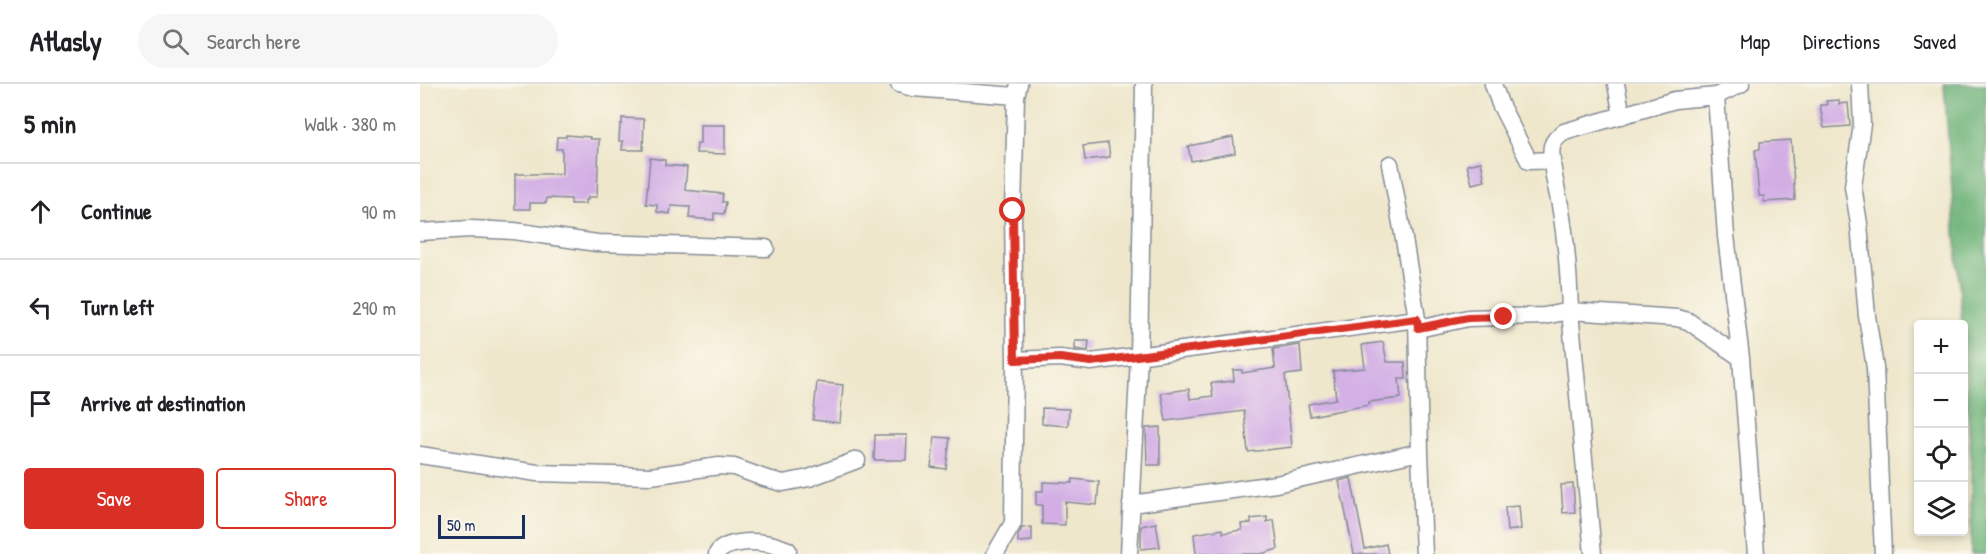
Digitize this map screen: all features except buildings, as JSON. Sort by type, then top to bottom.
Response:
[{"type":"street","points":[[899,84],[913,88],[1017,90],[1013,211],[1015,360],[1013,523],[995,554]]},
{"type":"street","points":[[1129,554],[1139,356],[1144,84]]},
{"type":"street","points":[[1493,84],[1500,104],[1529,161],[1553,160]]},
{"type":"street","points":[[1616,84],[1622,116]]},
{"type":"street","points":[[1593,554],[1569,285],[1552,146],[1556,138],[1564,132],[1675,100],[1716,96],[1741,84]]},
{"type":"street","points":[[1860,84],[1862,124],[1853,186],[1875,368],[1883,554]]},
{"type":"street","points":[[1716,96],[1726,236],[1741,358],[1756,554]]},
{"type":"street","points":[[1390,164],[1417,324],[1424,554]]},
{"type":"street","points":[[420,232],[471,229],[514,231],[597,243],[766,248]]},
{"type":"street","points":[[1015,360],[1060,358],[1091,362],[1468,318],[1544,316],[1570,311],[1677,318],[1688,321],[1741,358]]},
{"type":"street","points":[[1131,504],[1276,484],[1420,452]]},
{"type":"street","points":[[420,455],[537,473],[651,476],[719,466],[734,467],[783,483],[809,478],[857,460]]},
{"type":"street","points":[[717,554],[720,549],[729,544],[764,542],[788,550]]},
{"type":"green space","points":[[1944,84],[1986,84],[1986,554],[1971,554],[1968,320],[1962,320]]},
{"type":"route","points":[[1013,211],[1015,360],[1060,358],[1076,362],[1091,362],[1417,319],[1418,328],[1468,318],[1504,317]]}]
